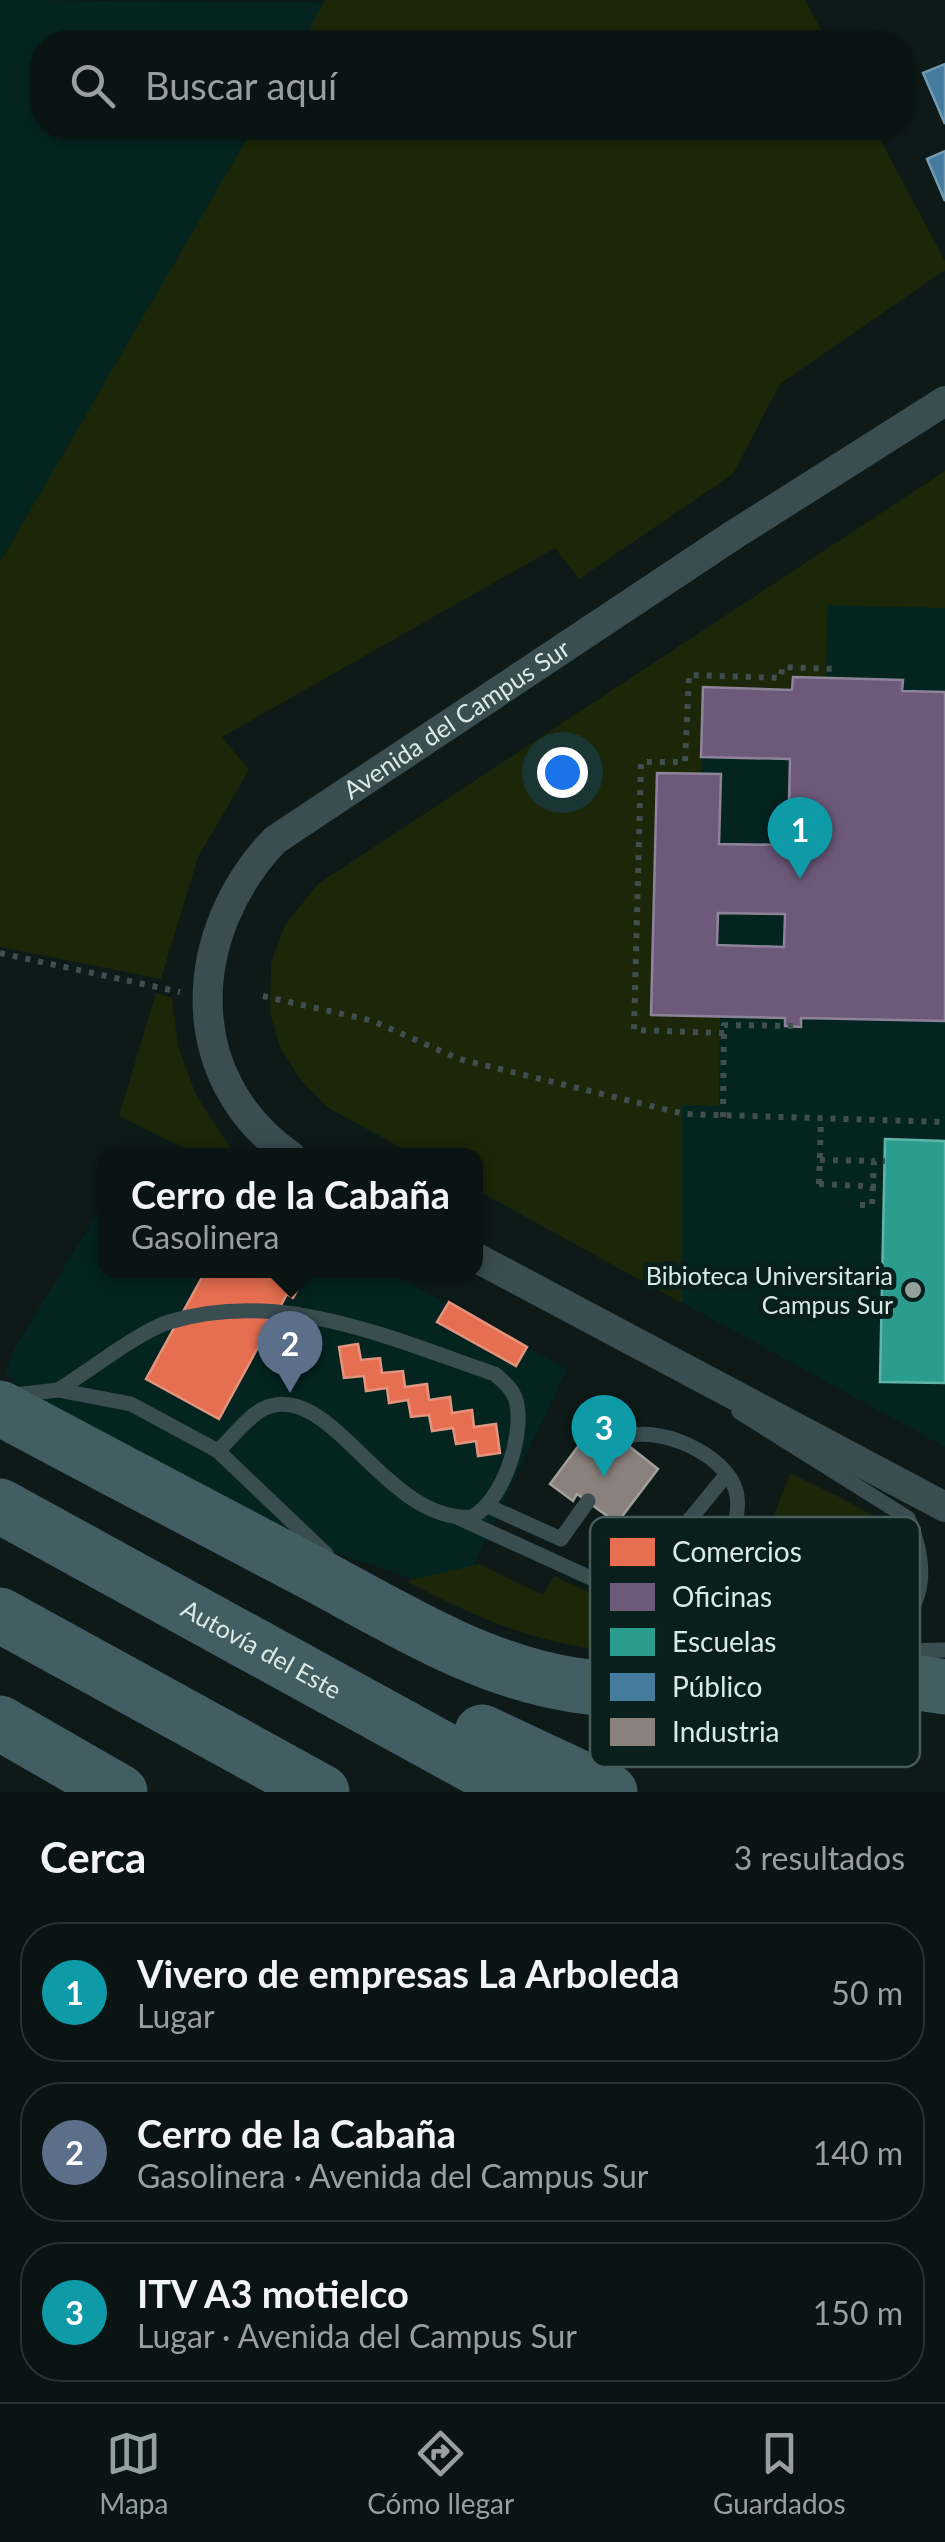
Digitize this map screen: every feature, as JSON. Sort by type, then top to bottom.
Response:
[{"type":"highway","points":[[0,1408],[400,1620],[514,1672],[590,1685]]},
{"type":"highway","name":"Autovía del Este","points":[[0,1506],[521,1792]]},
{"type":"highway","points":[[0,1614],[322,1792]]},
{"type":"highway","points":[[262,1647],[394,1689],[610,1792]]},
{"type":"highway","points":[[0,1649],[260,1792]]},
{"type":"highway","points":[[920,1684],[945,1687]]},
{"type":"highway","points":[[0,1723],[120,1792]]},
{"type":"street","name":"Avenida del Campus Sur","points":[[282,1148],[249,1118],[228,1081],[209,1022],[211,950],[228,902],[248,868],[275,840],[777,506],[945,401]]},
{"type":"street","points":[[483,1260],[945,1507]]},
{"type":"lane","points":[[58,1390],[166,1322],[250,1310],[287,1310],[319,1316],[495,1374],[510,1387],[517,1403],[518,1432],[488,1506],[472,1517],[459,1518]]},
{"type":"lane","points":[[624,1333],[796,1452],[906,1517]]},
{"type":"lane","points":[[0,1393],[58,1390],[131,1404],[218,1451],[400,1620]]},
{"type":"lane","points":[[218,1451],[264,1409],[291,1405],[308,1408],[331,1425],[396,1490],[590,1578]]},
{"type":"lane","points":[[621,1439],[634,1433],[658,1432],[688,1445],[727,1474],[735,1487],[736,1517]]},
{"type":"lane","points":[[692,1517],[727,1474]]},
{"type":"lane","points":[[488,1506],[561,1540],[588,1501]]},
{"type":"lane","points":[[920,1538],[928,1586],[920,1603]]},
{"type":"lane","points":[[920,1651],[945,1650]]},
{"type":"path","points":[[724,1033],[634,1030],[642,762],[685,762],[689,675],[781,678],[782,667],[836,669]]},
{"type":"path","points":[[0,953],[181,992]]},
{"type":"path","points":[[262,996],[373,1021],[459,1059],[629,1102],[723,1117],[945,1122]]},
{"type":"path","points":[[723,1117],[724,1025],[793,1026]]},
{"type":"path","points":[[821,1119],[820,1184],[884,1187]]},
{"type":"path","points":[[820,1160],[885,1161]]},
{"type":"path","points":[[860,1204],[872,1205],[874,1161]]},
{"type":"shaded area","points":[[0,0],[326,3],[310,30],[30,30],[30,140],[246,140],[0,562]]},
{"type":"shaded area","points":[[325,0],[805,0],[821,30],[309,30]]},
{"type":"shaded area","points":[[246,140],[880,140],[945,261],[945,270],[780,384],[733,474],[579,579],[555,548],[222,737],[249,770],[198,857],[161,979],[0,947],[0,562]]},
{"type":"shaded area","points":[[945,471],[945,1447],[483,1193],[483,1148],[401,1148],[327,1107],[300,1079],[280,1047],[270,1013],[271,963],[285,925],[318,884]]},
{"type":"shaded area","points":[[945,471],[945,608],[828,605],[826,678],[793,677],[792,690],[703,687],[701,774],[652,1015],[720,1017],[719,1106],[682,1105],[682,1303],[483,1193],[483,1148],[401,1148],[327,1107],[300,1079],[280,1047],[270,1013],[271,963],[285,925],[318,884]]},
{"type":"shaded area","points":[[156,993],[172,998],[178,1046],[196,1095],[230,1148],[184,1148],[119,1116]]},
{"type":"shaded area","points":[[98,1212],[98,1278],[400,1278],[567,1369],[473,1566],[414,1579],[262,1528],[44,1412],[6,1373],[13,1351]]},
{"type":"shaded area","points":[[790,1473],[873,1517],[773,1517]]},
{"type":"shaded area","points":[[479,1564],[543,1595],[554,1576],[590,1593],[590,1648],[537,1637],[496,1623],[407,1581]]},
{"type":"building: Comercios","points":[[202,1278],[279,1278],[292,1285],[219,1419],[146,1379]]},
{"type":"building: Comercios","points":[[279,1278],[304,1278],[293,1298],[287,1294],[292,1285]]},
{"type":"building: Comercios","points":[[449,1302],[527,1347],[516,1366],[437,1322]]},
{"type":"building: Comercios","points":[[358,1344],[361,1360],[380,1358],[382,1373],[403,1371],[405,1387],[427,1384],[429,1400],[450,1397],[452,1413],[472,1410],[474,1427],[496,1424],[500,1453],[478,1456],[476,1441],[456,1444],[453,1428],[432,1431],[429,1415],[411,1417],[408,1400],[389,1403],[387,1388],[366,1391],[364,1376],[344,1378],[339,1347]]},
{"type":"building: Oficinas","points":[[793,677],[903,680],[902,691],[945,692],[945,1021],[801,1018],[801,1027],[785,1026],[785,1018],[651,1015],[657,773],[721,774],[719,844],[788,845],[790,759],[701,757],[703,687],[792,690]],"holes":[[[718,913],[785,914],[784,947],[717,945]]]},
{"type":"building: Escuelas","name":"Bibioteca Universitaria Campus Sur","points":[[885,1139],[945,1141],[945,1383],[880,1382]]},
{"type":"building: Público","points":[[945,64],[945,124],[923,73]]},
{"type":"building: Público","points":[[945,151],[945,201],[927,159]]},
{"type":"building: Industria","points":[[597,1421],[658,1469],[622,1517],[609,1517],[577,1494],[573,1501],[550,1484]]},
{"type":"place","name":"Vivero de empresas La Arboleda","points":[[800,879]]},
{"type":"place","name":"Bibioteca Universitaria Campus Sur","points":[[913,1290]]},
{"type":"place","name":"Cerro de la Cabaña","points":[[290,1393]]},
{"type":"place","name":"ITV A3 motielco","points":[[604,1477]]}]
